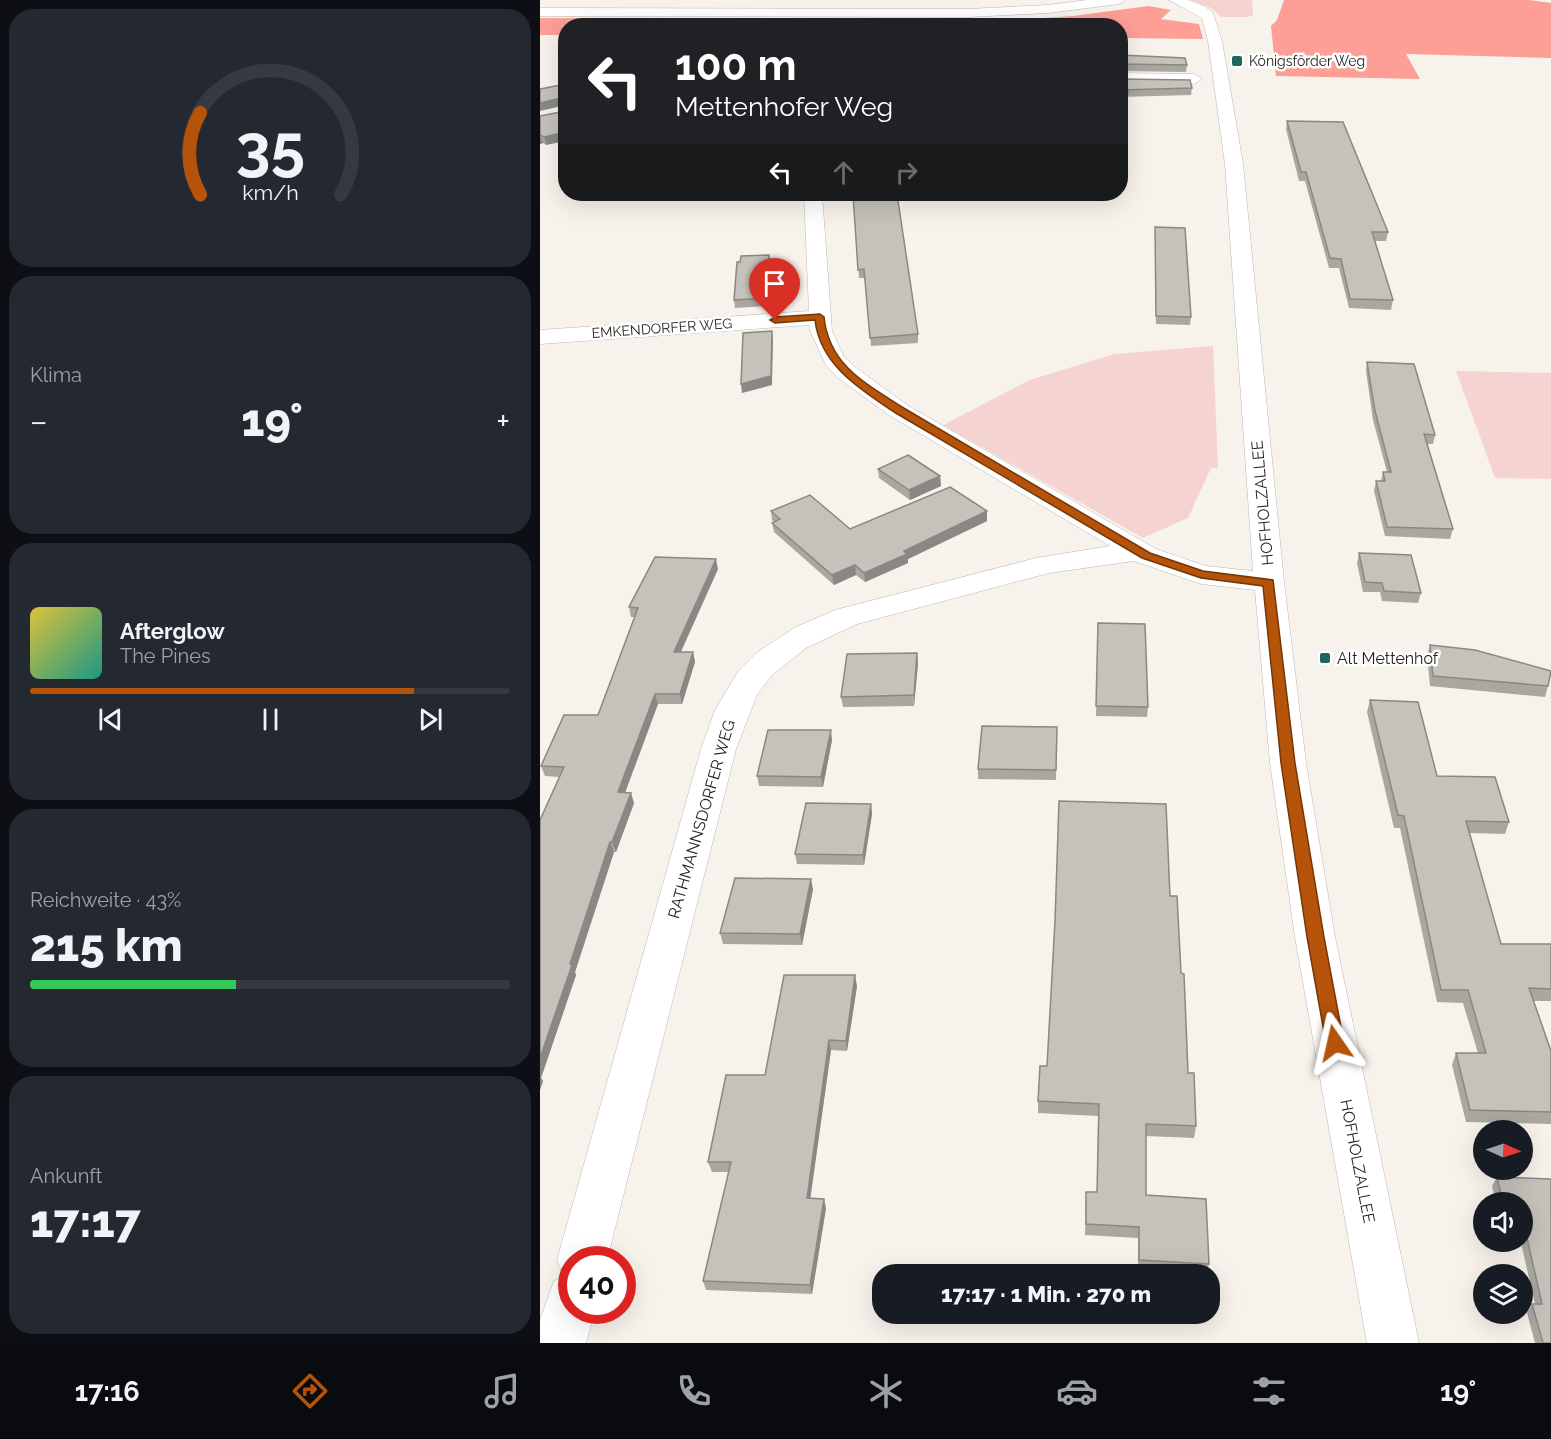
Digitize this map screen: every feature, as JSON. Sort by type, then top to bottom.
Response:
[{"type":"main road","points":[[540,3],[929,5],[1048,0]]},
{"type":"main road","points":[[540,12],[968,13],[1048,9],[1119,0]]},
{"type":"main road","name":"HOFHOLZALLEE","points":[[1176,0],[1208,15],[1215,40],[1234,164],[1269,582],[1288,763],[1309,898],[1393,1343]]},
{"type":"main road","points":[[1128,78],[1194,79]]},
{"type":"main road","points":[[813,201],[821,331],[834,360],[865,388],[898,410],[1138,551],[1201,575],[1269,582]]},
{"type":"main road","name":"EMKENDORFER WEG","points":[[540,337],[820,317]]},
{"type":"main road","name":"RATHMANNSDORFER WEG","points":[[586,1246],[684,873],[722,742],[732,709],[752,678],[782,651],[806,635],[826,624],[846,617],[1047,564],[1138,551]]},
{"type":"main road","points":[[560,1343],[565,1324]]},
{"type":"shaded area","points":[[1191,0],[1252,0],[1253,15],[1221,17],[1211,8]]},
{"type":"shaded area","points":[[1284,0],[1529,0],[1551,3],[1551,58],[1406,54],[1420,79],[1276,76],[1271,26],[1277,20]]},
{"type":"shaded area","points":[[1149,6],[1171,10],[1161,19],[1199,24],[1203,39],[1128,38],[1128,18],[1042,18]]},
{"type":"shaded area","points":[[540,18],[558,18],[558,35],[540,35]]},
{"type":"shaded area","points":[[1213,346],[1218,468],[1211,468],[1188,518],[1143,538],[943,425],[1030,380],[1114,354]]},
{"type":"shaded area","points":[[1456,371],[1551,373],[1551,479],[1495,478]]},
{"type":"building","points":[[1128,55],[1185,58],[1187,65],[1128,64]]},
{"type":"building","points":[[1128,79],[1190,80],[1192,88],[1128,90]]},
{"type":"building","points":[[558,86],[558,98],[540,103],[540,89]]},
{"type":"building","points":[[558,113],[558,134],[544,137],[540,135],[540,116]]},
{"type":"building","points":[[1287,121],[1343,122],[1388,232],[1372,232],[1393,300],[1350,299],[1341,259],[1330,258],[1306,172],[1301,172]]},
{"type":"building","points":[[853,201],[898,201],[918,334],[870,338],[864,269],[858,270]]},
{"type":"building","points":[[1155,227],[1185,228],[1191,317],[1156,316]]},
{"type":"building","points":[[769,255],[768,298],[734,300],[737,262],[740,262],[741,256]]},
{"type":"building","points":[[772,331],[771,376],[741,384],[743,333]]},
{"type":"building","points":[[1367,362],[1414,364],[1435,435],[1424,434],[1453,529],[1387,527],[1376,481],[1385,481],[1383,472],[1391,472],[1375,411]]},
{"type":"building","points":[[908,455],[940,476],[909,490],[878,469]]},
{"type":"building","points":[[950,487],[987,511],[904,551],[907,554],[864,573],[855,565],[832,575],[772,523],[780,519],[771,511],[810,495],[850,529]]},
{"type":"building","points":[[1359,553],[1411,555],[1421,593],[1384,591],[1382,583],[1365,582]]},
{"type":"building","points":[[655,557],[716,559],[674,652],[693,652],[680,694],[655,694],[618,792],[631,793],[612,842],[610,842],[540,1058],[540,820],[564,767],[541,766],[564,715],[598,715],[638,608],[629,607]]},
{"type":"building","points":[[1098,623],[1145,624],[1148,707],[1096,706]]},
{"type":"building","points":[[1430,645],[1475,650],[1551,671],[1548,686],[1433,676]]},
{"type":"building","points":[[917,653],[914,695],[841,697],[847,654]]},
{"type":"building","points":[[1370,700],[1418,702],[1437,776],[1495,777],[1509,822],[1466,821],[1501,944],[1551,944],[1551,989],[1529,988],[1551,1051],[1551,1112],[1470,1110],[1456,1053],[1486,1053],[1468,990],[1441,990],[1404,816],[1398,815]]},
{"type":"building","points":[[982,726],[1057,727],[1056,770],[978,769]]},
{"type":"building","points":[[768,730],[831,730],[821,777],[757,776]]},
{"type":"building","points":[[1059,801],[1166,804],[1170,896],[1177,896],[1181,973],[1184,974],[1188,1073],[1194,1073],[1196,1126],[1146,1124],[1146,1195],[1206,1199],[1209,1264],[1139,1260],[1139,1227],[1086,1224],[1086,1192],[1097,1192],[1099,1104],[1038,1101],[1040,1066],[1047,1066]]},
{"type":"building","points":[[806,803],[871,804],[863,855],[795,854]]},
{"type":"building","points":[[735,878],[811,879],[800,934],[720,933]]},
{"type":"building","points":[[784,975],[855,975],[846,1041],[829,1040],[807,1198],[824,1199],[810,1285],[703,1281],[731,1162],[708,1162],[726,1075],[765,1075]]},
{"type":"building","points":[[1551,1179],[1551,1343],[1543,1343],[1533,1308],[1533,1304],[1542,1304],[1530,1252],[1533,1252],[1533,1192],[1500,1192],[1498,1180]]},
{"type":"place","name":"Königsförder Weg","points":[[1237,61]]},
{"type":"place","name":"Alt Mettenhof","points":[[1325,658]]},
{"type":"route","points":[[775,320],[820,317],[821,331],[834,360],[865,388],[898,410],[1146,555],[1201,575],[1269,582],[1288,763],[1315,937],[1335,1043]]}]
